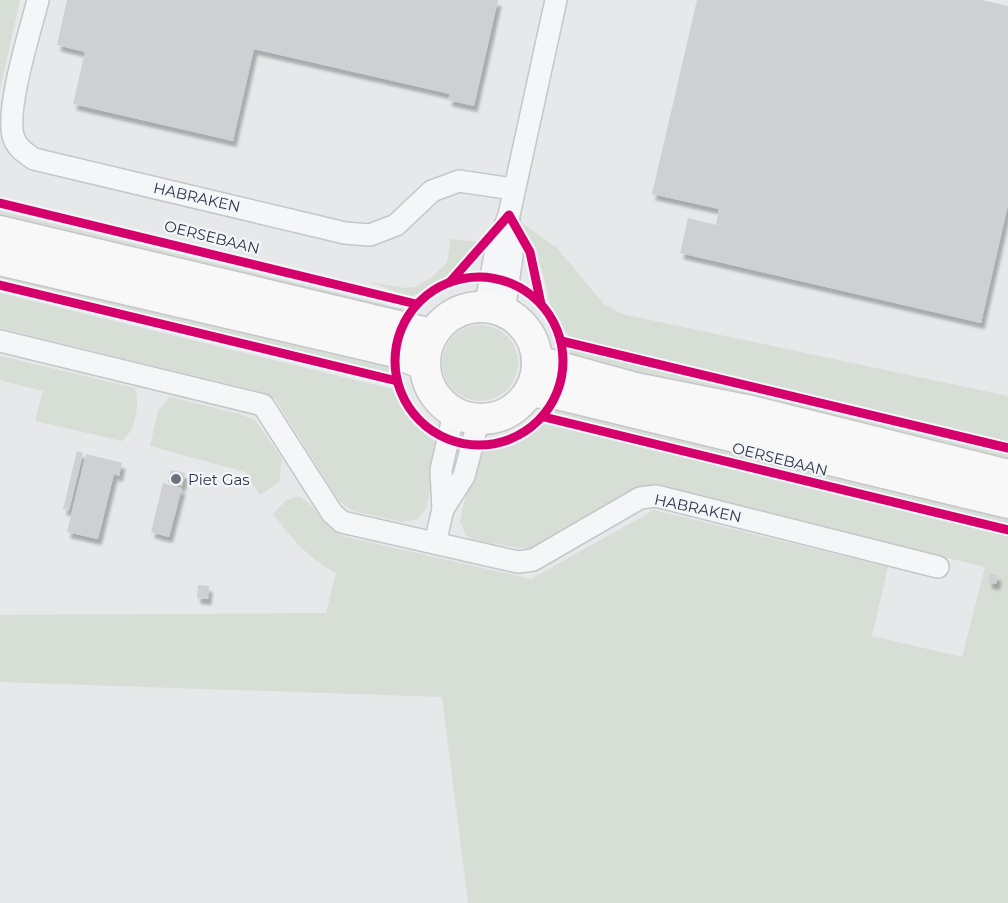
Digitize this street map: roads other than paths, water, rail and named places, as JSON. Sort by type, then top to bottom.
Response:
[{"type":"main road","points":[[0,231],[432,334]]},
{"type":"main road","points":[[0,260],[395,352],[424,365]]},
{"type":"main road","points":[[465,309],[495,309],[527,331],[537,361],[535,377],[529,392],[508,412],[466,416],[438,400],[428,384],[424,365],[426,349],[432,334],[446,318],[465,309]]},
{"type":"main road","points":[[537,361],[615,383],[751,411],[1008,475]]},
{"type":"main road","name":"OERSEBAAN","points":[[529,392],[557,393],[1008,503]]},
{"type":"street","name":"HABRAKEN","points":[[38,0],[11,115],[13,137],[21,151],[34,159],[345,233],[370,235],[396,225],[432,191],[459,181],[513,189]]},
{"type":"street","points":[[495,309],[512,256],[509,215],[513,189],[556,0]]},
{"type":"street","name":"HABRAKEN","points":[[0,341],[263,405],[332,513],[342,522],[518,562],[533,560],[640,498],[656,496],[938,567]]},
{"type":"street","points":[[435,543],[443,509],[441,470],[466,416]]},
{"type":"place","name":"Piet Gas","points":[[176,479]]}]
